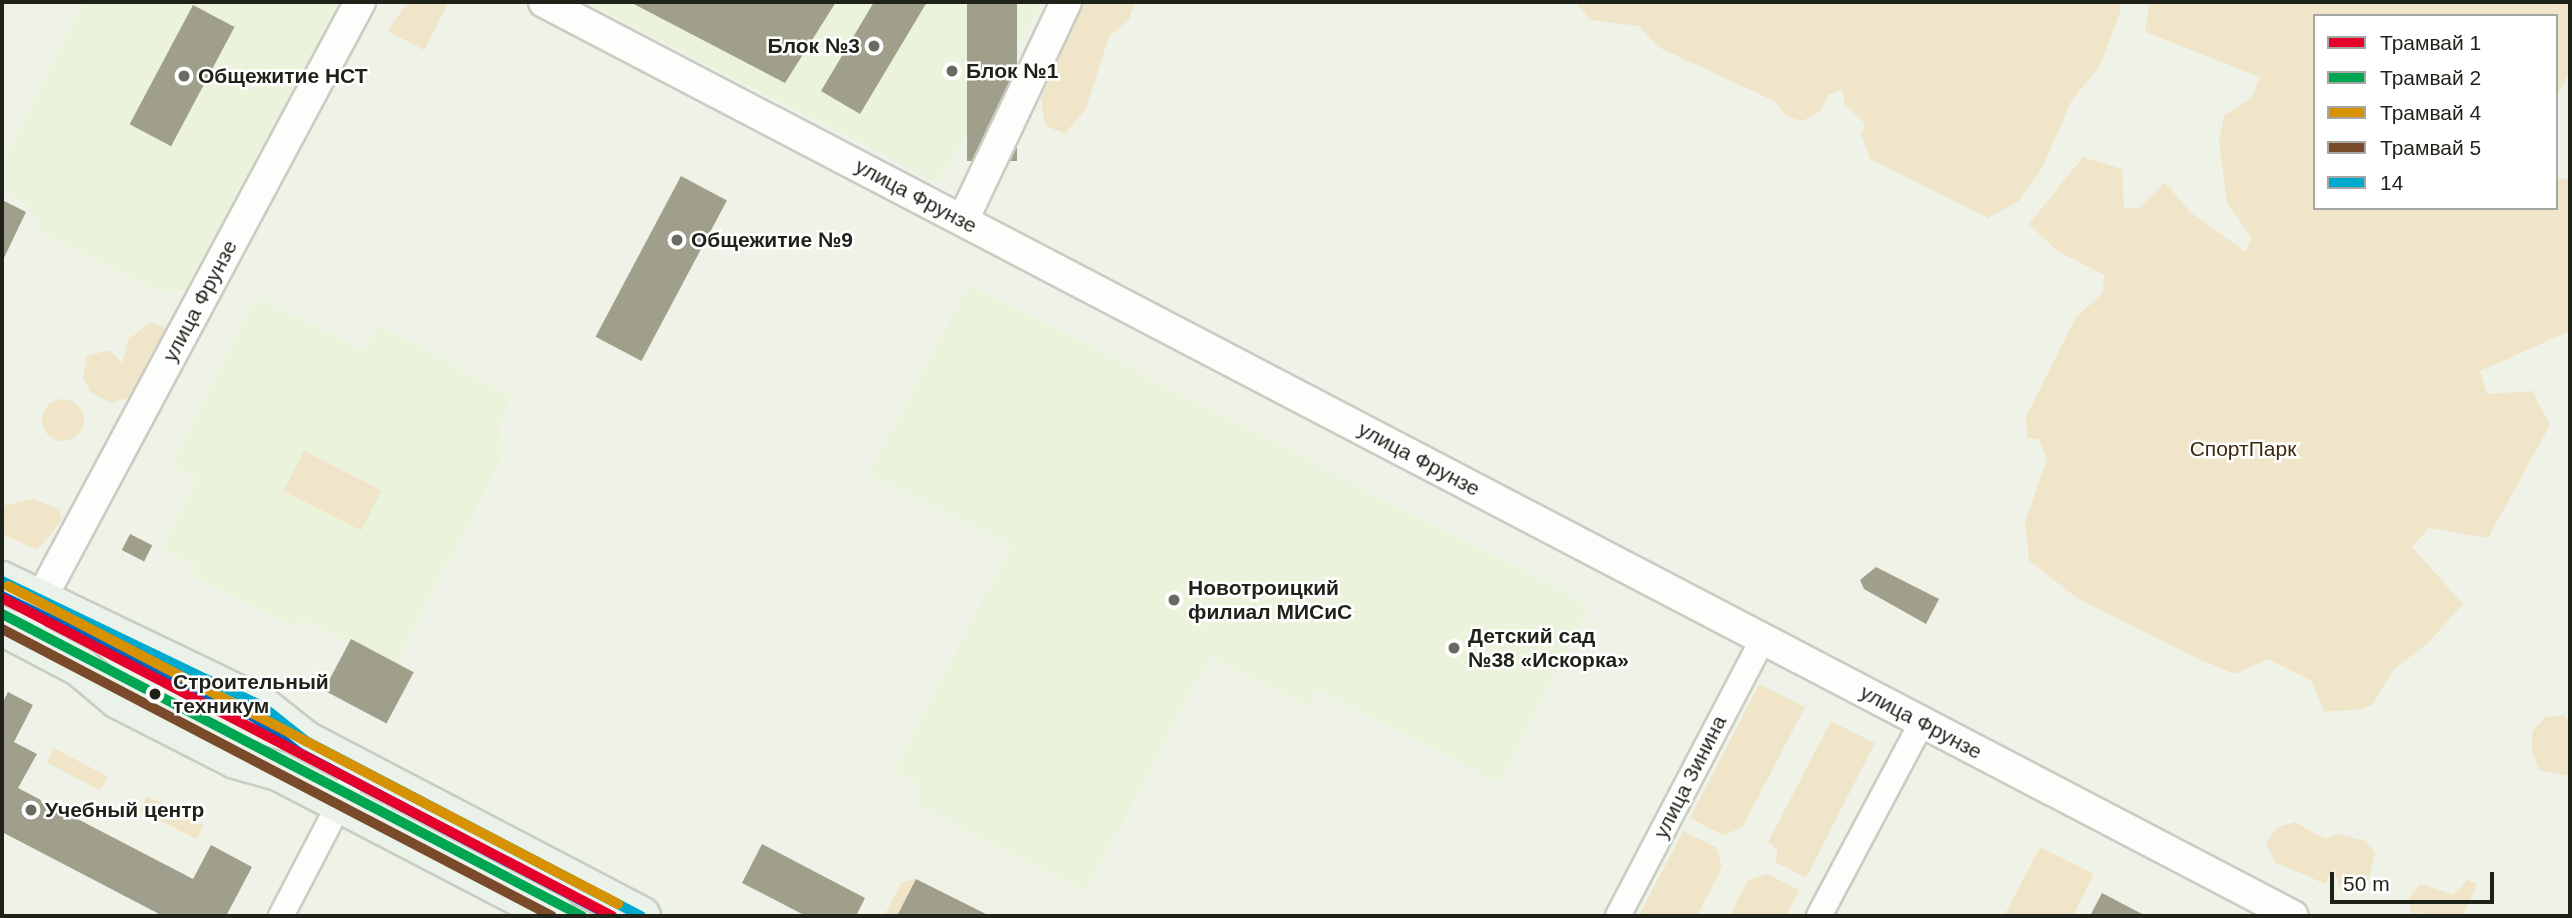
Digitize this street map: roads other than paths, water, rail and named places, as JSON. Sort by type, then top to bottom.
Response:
[{"type":"main road","points":[[2,581],[250,700],[297,736],[641,916]]},
{"type":"main road","points":[[11,631],[80,667],[129,704],[340,803],[556,916]]},
{"type":"street","name":"улица Фрунзе","points":[[11,631],[39,601],[360,2]]},
{"type":"street","name":"улица Фрунзе","points":[[544,2],[2294,916]]},
{"type":"street","points":[[963,220],[1066,2]]},
{"type":"street","name":"улица Зинина","points":[[1618,916],[1763,639]]},
{"type":"street","points":[[1819,916],[1922,722]]},
{"type":"street","points":[[281,916],[358,768]]},
{"type":"tram line","name":"4","points":[[8,586],[618,904]]},
{"type":"tram line","name":"1","points":[[2,598],[612,916]]},
{"type":"tram line","name":"2","points":[[2,614],[582,916]]},
{"type":"tram line","name":"5","points":[[2,629],[552,916]]},
{"type":"place","name":"Блок №3","points":[[874,46]]},
{"type":"place","name":"Блок №1","points":[[952,71]]},
{"type":"place","name":"Общежитие НСТ","points":[[184,76]]},
{"type":"place","name":"Общежитие №9","points":[[677,240]]},
{"type":"place","name":"Новотроицкий филиал МИСиС","points":[[1174,600]]},
{"type":"place","name":"Детский сад №38 «Искорка»","points":[[1454,648]]},
{"type":"place","name":"Строительный техникум","points":[[155,694]]},
{"type":"place","name":"Учебный центр","points":[[31,810]]},
{"type":"park label","name":"СпортПарк","points":[[2243,449]]}]
